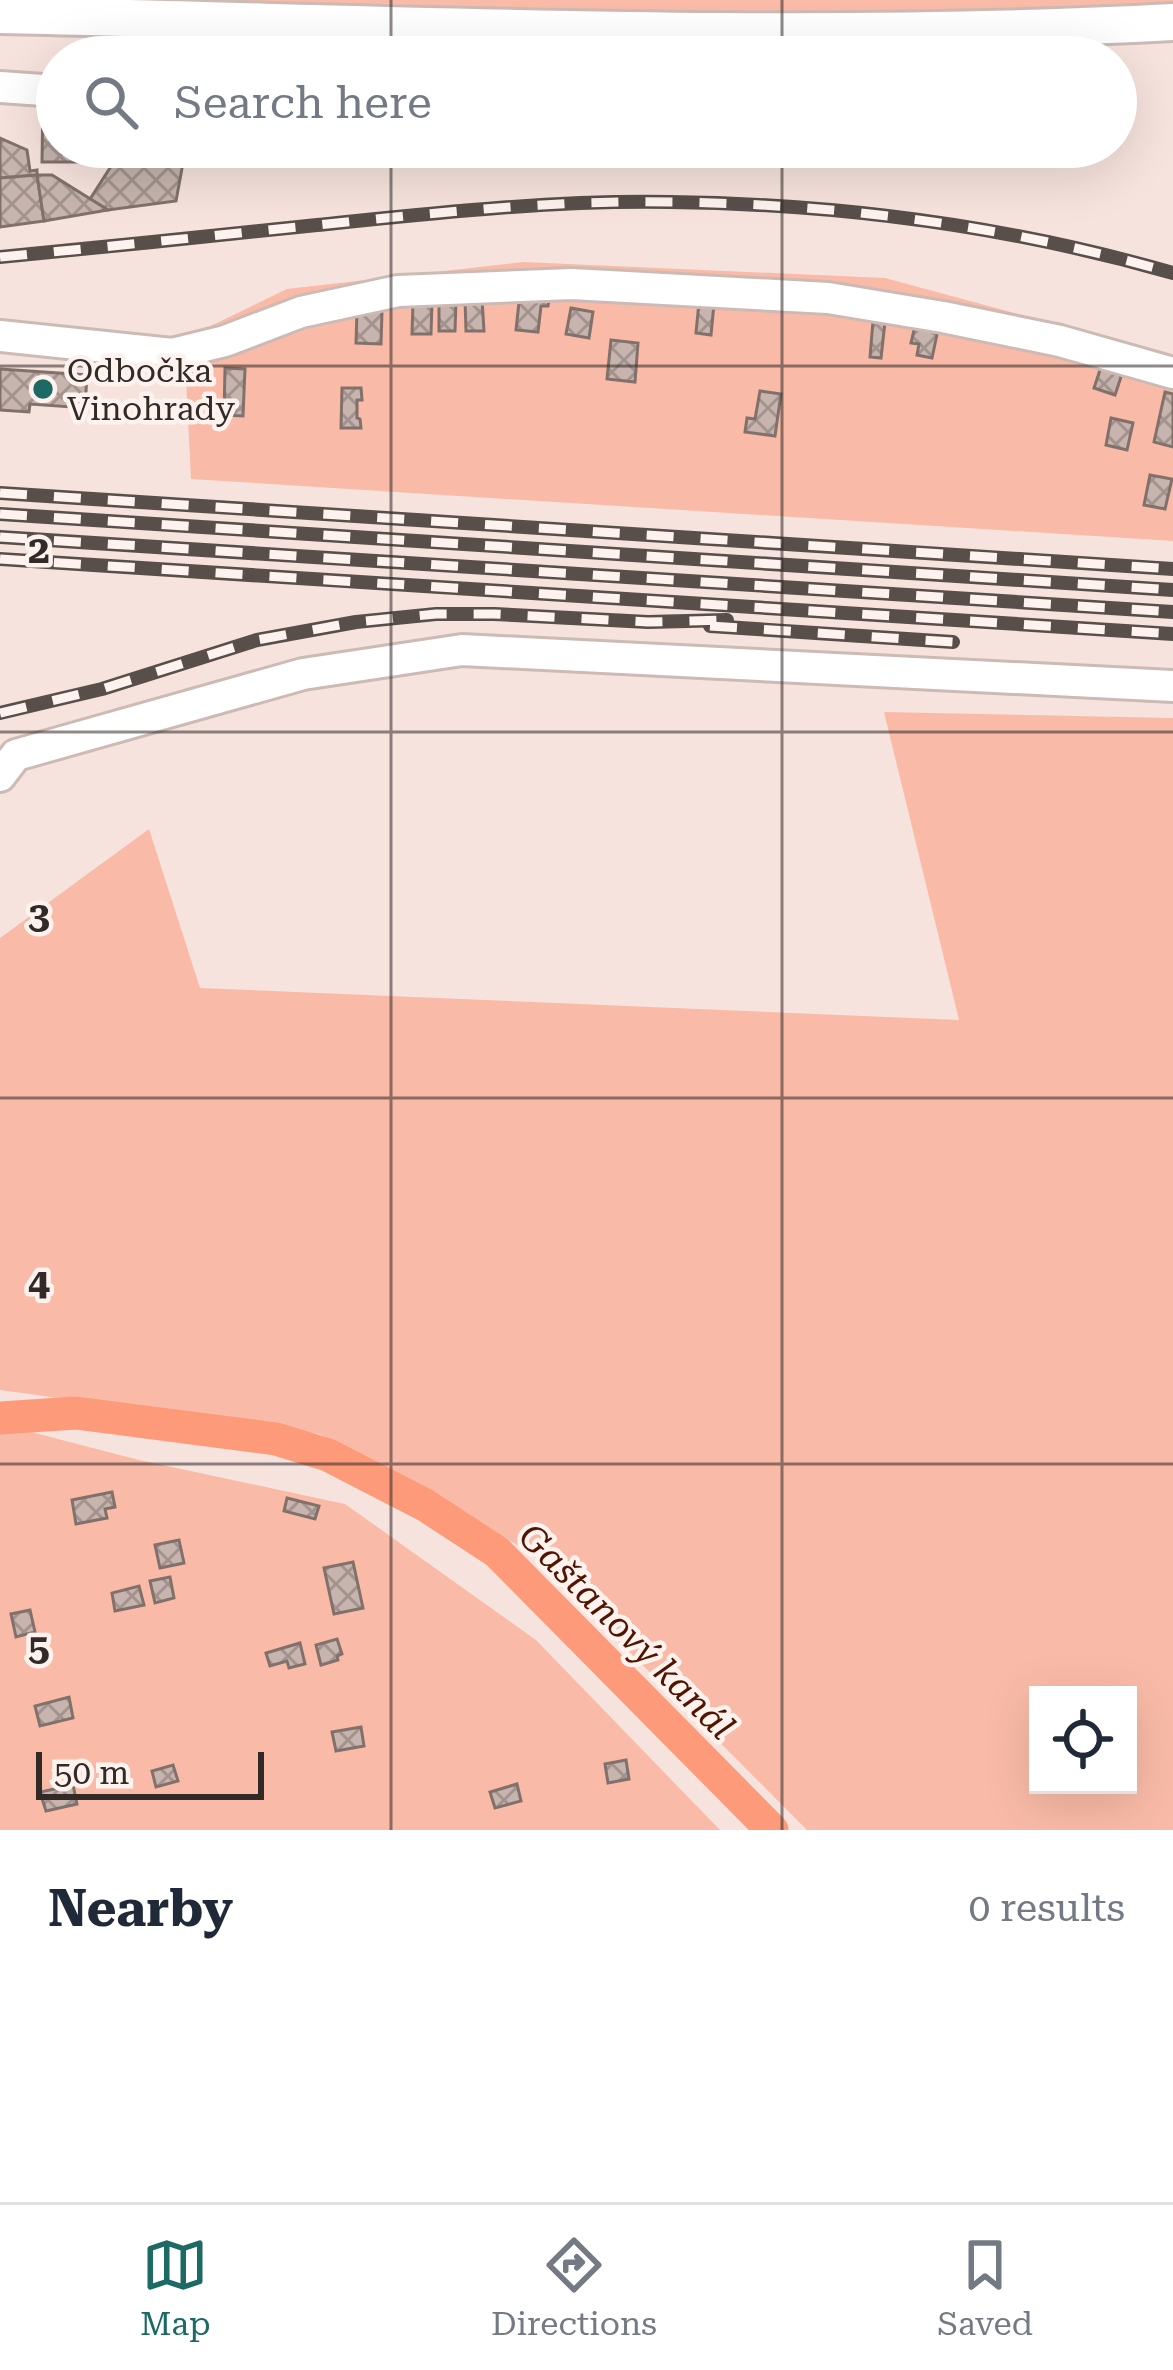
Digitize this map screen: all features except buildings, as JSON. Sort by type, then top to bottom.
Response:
[{"type":"main road","points":[[0,15],[824,32],[1173,22]]},
{"type":"lane","points":[[332,36],[359,23]]},
{"type":"lane","points":[[0,87],[36,90]]},
{"type":"lane","points":[[0,336],[172,354],[225,341],[302,312],[398,292],[572,284],[827,298],[944,316],[1173,373]]},
{"type":"lane","points":[[5,762],[303,674],[462,650],[1173,686]]},
{"type":"shaded area","points":[[159,0],[1173,0],[1173,5],[793,13]]},
{"type":"shaded area","points":[[524,262],[885,278],[1110,339],[1173,361],[1173,541],[191,479],[184,339],[287,289]]},
{"type":"shaded area","points":[[884,712],[1173,718],[1173,1830],[807,1830],[530,1552],[319,1434],[0,1390],[0,938],[149,829],[200,988],[959,1020]]},
{"type":"shaded area","points":[[0,1424],[139,1460],[345,1504],[536,1640],[720,1830],[0,1830]]},
{"type":"waterway","name":"Gaštanový kanál","points":[[0,1418],[76,1413],[276,1439],[328,1455],[425,1505],[497,1552],[772,1830]]},
{"type":"railway","points":[[0,257],[493,208],[670,202],[798,207],[924,221],[1049,242],[1173,273]]},
{"type":"railway","points":[[0,493],[1173,569]]},
{"type":"railway","points":[[0,514],[1173,590]]},
{"type":"railway","points":[[0,537],[1173,612]]},
{"type":"railway","points":[[0,559],[1173,634]]},
{"type":"railway","points":[[0,713],[102,689],[257,640],[356,622],[436,614],[648,622],[727,620]]},
{"type":"railway","points":[[710,626],[953,642]]},
{"type":"place","name":"Odbočka Vinohrady","points":[[43,389]]}]
